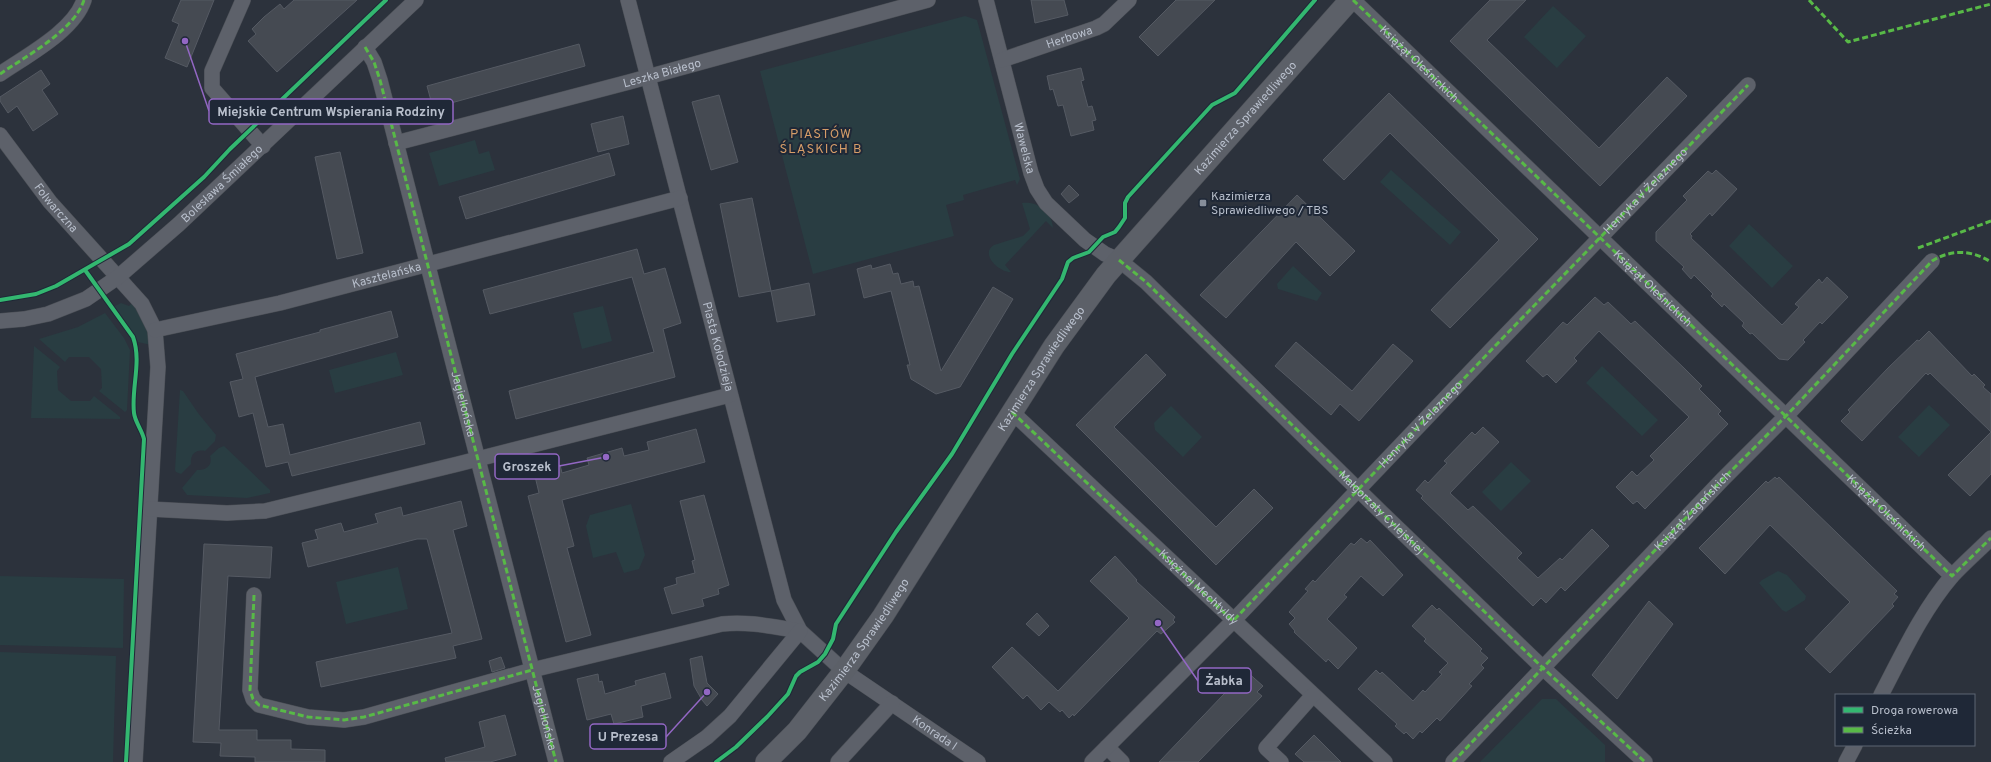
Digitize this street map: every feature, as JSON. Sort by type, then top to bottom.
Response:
[{"type":"street","points":[[0,74],[60,32],[74,18],[84,0]]},
{"type":"street","points":[[243,0],[212,71],[212,88],[263,146]]},
{"type":"street","name":"Bolesława Śmiałego","points":[[0,321],[24,319],[48,314],[86,299],[118,277],[179,224],[263,146],[365,47],[416,0]]},
{"type":"street","name":"Piasta Kołodzieja","points":[[628,0],[784,600],[800,632],[844,671]]},
{"type":"street","name":"Leszka Białego","points":[[396,143],[647,77],[928,0]]},
{"type":"street","name":"Wawelska","points":[[986,0],[1031,173],[1037,189],[1046,203],[1085,240],[1105,254],[1119,260]]},
{"type":"street","name":"Herbowa","points":[[1002,60],[1096,28],[1104,24],[1129,0]]},
{"type":"street","name":"Książąt Oleśnickich","points":[[1352,0],[1952,576]]},
{"type":"street","name":"Kazimierza Sprawiedliwego","points":[[766,762],[797,731],[844,671],[883,616],[1054,346],[1106,275],[1352,0]]},
{"type":"street","name":"Jagiellońska","points":[[365,47],[374,62],[396,143],[556,762]]},
{"type":"street","name":"Henryka V Żelaznego","points":[[1092,762],[1233,621],[1600,237],[1748,85]]},
{"type":"street","name":"Folwarczna","points":[[0,135],[50,202],[118,277]]},
{"type":"street","name":"Kasztelańska","points":[[155,330],[280,303],[680,198]]},
{"type":"street","name":"Małgorzaty Cylejskiej","points":[[1119,260],[1146,282],[1358,490],[1543,668],[1645,762]]},
{"type":"street","name":"Książąt Żagańskich","points":[[1453,762],[1723,479],[1786,416],[1932,261]]},
{"type":"street","points":[[118,277],[142,304],[155,330],[158,367],[135,762]]},
{"type":"street","points":[[149,509],[227,513],[265,511],[730,395]]},
{"type":"street","name":"Księżnej Mechtyldy","points":[[1012,412],[1385,762]]},
{"type":"street","points":[[1882,694],[1912,637],[1936,597],[1952,576],[1991,538]]},
{"type":"street","points":[[254,595],[250,690],[253,699],[259,705],[308,717],[344,720],[364,717],[532,670],[730,623],[754,624],[800,632],[730,716],[707,738],[671,762]]},
{"type":"street","name":"Konrada I","points":[[844,671],[978,762]]},
{"type":"street","points":[[1281,762],[1266,748],[1313,695]]},
{"type":"street","points":[[838,762],[892,703]]},
{"type":"street","points":[[1846,762],[1854,746]]},
{"type":"street","points":[[1107,747],[1122,762]]},
{"type":"green space","points":[[1553,6],[1586,36],[1557,68],[1524,37]]},
{"type":"green space","points":[[965,16],[977,20],[1020,179],[1017,185],[1015,180],[963,195],[964,200],[946,205],[954,236],[813,274],[760,71]]},
{"type":"green space","points":[[475,140],[479,154],[489,151],[495,170],[439,186],[429,153]]},
{"type":"green space","points":[[1391,170],[1461,232],[1450,245],[1380,182]]},
{"type":"green space","points":[[1022,203],[1033,204],[1043,209],[1050,217],[1053,228],[1046,221],[1005,265],[1011,272],[997,266],[990,258],[989,253],[990,249],[994,245],[1023,236],[1030,229]]},
{"type":"green space","points":[[1749,224],[1793,266],[1772,288],[1729,246]]},
{"type":"green space","points":[[1293,266],[1322,293],[1317,301],[1278,289],[1277,284]]},
{"type":"green space","points":[[121,303],[129,306],[132,303],[134,305],[147,329],[151,345],[138,342],[113,307]]},
{"type":"green space","points":[[603,306],[612,341],[582,349],[573,313]]},
{"type":"green space","points":[[105,313],[124,338],[130,350],[127,410],[125,412],[99,391],[102,388],[101,369],[89,357],[69,357],[65,362],[39,339],[78,327]]},
{"type":"green space","points":[[34,346],[60,367],[57,371],[58,390],[71,401],[90,401],[94,396],[120,417],[120,419],[31,418]]},
{"type":"green space","points":[[396,352],[403,375],[335,393],[329,370]]},
{"type":"green space","points":[[1602,366],[1658,420],[1642,436],[1586,383]]},
{"type":"green space","points":[[180,390],[183,391],[198,413],[216,435],[215,441],[205,451],[194,453],[191,464],[181,474],[175,470]]},
{"type":"green space","points":[[1929,405],[1950,425],[1919,457],[1898,437]]},
{"type":"green space","points":[[1171,406],[1202,437],[1183,457],[1155,430],[1154,423]]},
{"type":"green space","points":[[224,446],[270,490],[270,493],[247,498],[187,495],[182,488],[197,470],[203,470],[210,465],[210,456],[219,448]]},
{"type":"green space","points":[[1511,462],[1531,481],[1501,511],[1482,492]]},
{"type":"green space","points":[[631,504],[645,555],[639,569],[624,573],[616,552],[593,558],[586,526],[590,515]]},
{"type":"green space","points":[[398,567],[408,609],[346,624],[336,582]]},
{"type":"green space","points":[[1778,571],[1787,575],[1806,596],[1805,600],[1786,612],[1782,610],[1759,583]]},
{"type":"green space","points":[[0,576],[124,579],[123,648],[0,645]]},
{"type":"green space","points":[[0,652],[116,656],[113,762],[0,762]]},
{"type":"green space","points":[[1542,699],[1556,699],[1605,745],[1605,762],[1480,762]]},
{"type":"building","points":[[181,0],[214,0],[187,67],[165,58],[179,24],[172,21]]},
{"type":"building","points":[[294,0],[357,0],[277,72],[248,41],[256,34],[252,29],[264,17],[280,4],[284,9]]},
{"type":"building","points":[[1031,0],[1064,0],[1068,15],[1035,23]]},
{"type":"building","points":[[1176,0],[1215,0],[1158,56],[1139,37]]},
{"type":"building","points":[[1490,0],[1526,0],[1487,40],[1599,148],[1667,77],[1687,96],[1600,186],[1450,41]]},
{"type":"building","points":[[579,44],[585,66],[433,108],[427,86]]},
{"type":"building","points":[[1081,68],[1084,80],[1081,81],[1088,107],[1092,106],[1096,120],[1092,121],[1094,130],[1071,136],[1063,105],[1058,106],[1053,89],[1050,90],[1047,76]]},
{"type":"building","points":[[41,70],[50,84],[42,90],[58,114],[33,131],[17,106],[8,113],[0,101],[0,97]]},
{"type":"building","points":[[1389,93],[1538,239],[1450,328],[1431,310],[1499,240],[1390,133],[1344,180],[1323,160]]},
{"type":"building","points":[[719,95],[738,162],[711,170],[692,102]]},
{"type":"building","points":[[623,116],[629,144],[598,152],[591,124]]},
{"type":"building","points":[[340,152],[363,253],[337,259],[315,157]]},
{"type":"building","points":[[609,153],[615,175],[466,219],[459,197]]},
{"type":"building","points":[[1716,170],[1737,189],[1712,216],[1710,213],[1690,234],[1692,236],[1691,238],[1782,325],[1799,307],[1795,304],[1819,279],[1822,283],[1827,277],[1848,297],[1822,324],[1820,322],[1803,340],[1805,342],[1788,360],[1779,359],[1752,333],[1750,334],[1742,326],[1744,323],[1724,304],[1722,307],[1711,296],[1713,294],[1694,275],[1691,279],[1682,269],[1684,267],[1656,241],[1656,232],[1687,200],[1683,196],[1708,171],[1712,174]]},
{"type":"building","points":[[1069,185],[1079,195],[1069,203],[1061,194]]},
{"type":"building","points":[[1297,195],[1355,251],[1330,276],[1296,242],[1226,318],[1200,295]]},
{"type":"building","points":[[752,198],[771,291],[739,297],[720,204]]},
{"type":"building","points":[[637,249],[644,274],[665,268],[681,323],[663,329],[675,377],[516,419],[509,391],[654,352],[632,277],[490,314],[483,290]]},
{"type":"building","points":[[890,264],[893,274],[898,273],[901,284],[913,281],[914,287],[919,286],[941,371],[993,287],[1013,299],[960,387],[936,394],[911,379],[907,365],[910,365],[891,291],[864,298],[857,269],[871,265],[872,269]]},
{"type":"building","points":[[809,283],[815,315],[777,322],[771,291]]},
{"type":"building","points":[[1595,297],[1604,305],[1608,302],[1631,324],[1635,321],[1702,386],[1699,389],[1721,411],[1718,414],[1728,424],[1645,509],[1637,501],[1633,504],[1616,487],[1632,471],[1637,476],[1654,460],[1650,456],[1689,417],[1599,331],[1574,358],[1577,361],[1556,383],[1547,374],[1543,377],[1526,361],[1563,322],[1567,325]]},
{"type":"building","points":[[391,311],[398,337],[255,377],[268,427],[283,424],[290,455],[420,422],[425,444],[292,476],[288,462],[266,467],[253,413],[239,417],[230,382],[243,379],[236,354],[320,332],[320,330]]},
{"type":"building","points":[[1929,331],[1972,376],[1974,374],[1985,385],[1983,387],[1991,394],[1991,432],[1930,373],[1928,375],[1926,373],[1862,441],[1841,421],[1850,412],[1848,410],[1888,368],[1917,340],[1919,341]]},
{"type":"building","points":[[1296,342],[1352,391],[1393,344],[1413,361],[1359,421],[1340,404],[1331,415],[1275,366]]},
{"type":"building","points":[[1146,354],[1166,375],[1114,427],[1216,527],[1254,489],[1273,508],[1216,565],[1076,425]]},
{"type":"building","points":[[1483,427],[1499,442],[1450,493],[1468,510],[1473,506],[1522,553],[1517,558],[1538,578],[1560,558],[1562,560],[1592,529],[1609,546],[1565,591],[1561,587],[1546,603],[1541,598],[1533,606],[1421,498],[1423,496],[1416,490],[1425,480],[1428,483],[1447,463],[1444,461],[1472,432],[1475,435]]},
{"type":"building","points":[[696,429],[705,462],[562,500],[574,546],[567,548],[591,635],[566,642],[528,496],[539,493],[534,472],[560,465],[562,473],[589,465],[587,458],[622,448],[624,456],[649,450],[647,442]]},
{"type":"building","points":[[1991,432],[1991,474],[1970,496],[1948,475]]},
{"type":"building","points":[[1775,477],[1777,479],[1779,477],[1897,591],[1894,594],[1898,597],[1892,604],[1894,606],[1830,673],[1805,649],[1850,602],[1770,525],[1725,574],[1699,548],[1766,481],[1768,483]]},
{"type":"building","points":[[704,495],[729,585],[718,589],[719,594],[702,599],[704,606],[672,614],[664,588],[677,584],[676,578],[695,573],[692,561],[695,560],[680,501]]},
{"type":"building","points":[[461,501],[467,526],[453,530],[482,639],[453,646],[456,658],[321,687],[316,662],[452,633],[427,539],[417,539],[308,567],[302,543],[318,539],[315,530],[341,523],[344,532],[378,523],[375,514],[401,507],[403,516]]},
{"type":"building","points":[[1361,538],[1367,543],[1370,540],[1403,575],[1383,596],[1361,576],[1344,595],[1347,597],[1327,619],[1357,648],[1338,669],[1328,659],[1326,662],[1294,632],[1295,631],[1289,624],[1295,618],[1289,612],[1308,591],[1305,589],[1313,580],[1315,582],[1351,543],[1354,545]]},
{"type":"building","points":[[204,544],[272,547],[270,578],[228,576],[219,730],[257,730],[257,740],[291,740],[291,749],[325,750],[325,762],[255,762],[255,757],[220,756],[221,743],[193,742]]},
{"type":"building","points":[[1115,556],[1137,580],[1136,581],[1175,617],[1173,620],[1175,622],[1161,634],[1157,631],[1074,716],[1073,714],[1069,718],[1062,710],[1060,712],[1049,702],[1041,710],[1027,695],[1023,699],[992,667],[1012,647],[1058,691],[1129,618],[1090,581]]},
{"type":"building","points":[[1649,601],[1673,624],[1617,699],[1592,675]]},
{"type":"building","points":[[1432,605],[1437,610],[1439,608],[1476,643],[1482,649],[1480,651],[1488,658],[1481,665],[1484,668],[1469,684],[1472,686],[1440,721],[1437,718],[1422,733],[1420,731],[1413,739],[1406,732],[1404,734],[1395,726],[1397,724],[1358,689],[1376,670],[1380,674],[1382,672],[1413,701],[1423,690],[1425,692],[1442,674],[1439,672],[1448,663],[1424,641],[1426,639],[1412,626]]},
{"type":"building","points":[[1037,613],[1049,626],[1039,636],[1026,624]]},
{"type":"building","points":[[702,656],[707,683],[718,694],[707,706],[694,686],[690,659]]},
{"type":"building","points":[[501,657],[505,668],[492,672],[489,661]]},
{"type":"building","points":[[1246,671],[1263,686],[1257,692],[1262,696],[1198,762],[1159,762]]},
{"type":"building","points":[[665,673],[671,698],[641,706],[643,717],[614,724],[611,714],[587,720],[577,679],[598,674],[599,682],[602,681],[605,694],[636,685],[635,681]]},
{"type":"building","points":[[505,715],[516,755],[490,762],[446,762],[445,758],[485,747],[479,722]]},
{"type":"building","points":[[1314,735],[1341,762],[1304,762],[1295,754]]},
{"type":"marked path","points":[[0,74],[48,42],[60,32],[79,11],[84,0]]},
{"type":"marked path","points":[[1353,0],[1952,576],[1991,538]]},
{"type":"marked path","points":[[1809,0],[1848,42],[1991,4]]},
{"type":"marked path","points":[[365,47],[374,62],[380,80],[556,762]]},
{"type":"marked path","points":[[1012,412],[1233,621],[1495,346],[1748,85]]},
{"type":"marked path","points":[[1918,248],[1991,221]]},
{"type":"marked path","points":[[1453,762],[1723,479],[1786,416],[1932,261],[1947,254],[1962,252],[1976,255],[1991,262]]},
{"type":"marked path","points":[[1119,260],[1146,282],[1543,668],[1645,762]]},
{"type":"marked path","points":[[254,595],[250,690],[253,699],[259,705],[308,717],[344,720],[364,717],[532,670]]},
{"type":"cycle path","points":[[0,300],[36,294],[56,286],[129,244],[204,177],[230,149],[386,0]]},
{"type":"cycle path","points":[[716,762],[736,747],[767,717],[788,694],[796,676],[800,672],[818,662],[825,654],[833,639],[836,624],[896,532],[952,454],[1012,354],[1062,279],[1068,262],[1073,258],[1089,252],[1103,237],[1115,232],[1125,218],[1125,203],[1128,197],[1212,105],[1235,93],[1315,0]]},
{"type":"cycle path","points":[[85,270],[133,337],[137,356],[133,404],[136,420],[144,439],[126,762]]},
{"type":"place","name":"Miejskie Centrum Wspierania Rodziny","points":[[185,41]]},
{"type":"place","name":"Kazimierza Sprawiedliwego / TBS","points":[[1203,203]]},
{"type":"place","name":"Groszek","points":[[606,457]]},
{"type":"place","name":"Żabka","points":[[1158,623]]},
{"type":"place","name":"U Prezesa","points":[[707,692]]},
{"type":"district","name":"PIASTÓW ŚLĄSKICH B","points":[[821,140]]}]
